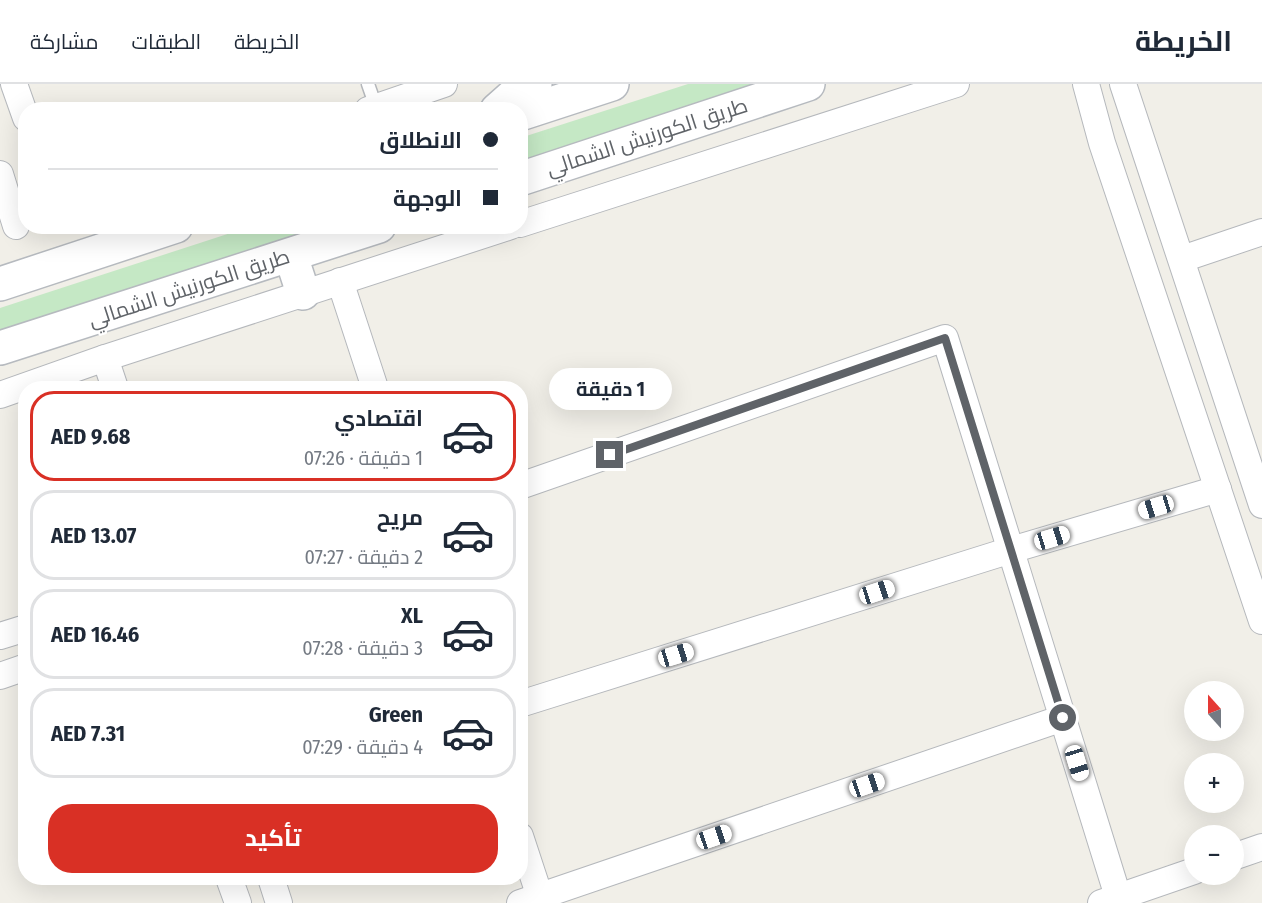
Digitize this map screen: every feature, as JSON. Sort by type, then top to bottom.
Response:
[{"type":"main road","points":[[506,102],[535,84]]},
{"type":"main road","points":[[528,111],[612,84]]},
{"type":"main road","name":"طريق الكورنيش الشمالي","points":[[528,176],[808,84]]},
{"type":"main road","points":[[0,284],[152,234]]},
{"type":"main road","name":"طريق الكورنيش الشمالي","points":[[0,348],[356,234]]},
{"type":"main road","points":[[291,256],[303,293]]},
{"type":"street","points":[[14,84],[20,102]]},
{"type":"street","points":[[371,100],[444,84]]},
{"type":"street","points":[[528,221],[956,84]]},
{"type":"street","points":[[1086,84],[1102,143],[1262,621]]},
{"type":"street","points":[[1123,84],[1182,259],[1255,461],[1262,505]]},
{"type":"street","points":[[0,174],[14,226]]},
{"type":"street","points":[[1182,259],[1262,232]]},
{"type":"street","points":[[72,379],[105,358],[486,234]]},
{"type":"street","points":[[340,281],[373,381]]},
{"type":"street","points":[[528,483],[945,338],[1063,718],[1113,901],[1184,875]]},
{"type":"street","points":[[105,358],[113,381]]},
{"type":"street","points":[[0,395],[18,391]]},
{"type":"street","points":[[528,701],[1011,550],[1218,489]]},
{"type":"street","points":[[0,636],[18,630]]},
{"type":"street","points":[[0,676],[18,670]]},
{"type":"street","points":[[528,873],[534,901],[1063,718]]},
{"type":"street","points":[[1244,853],[1262,847]]},
{"type":"street","points":[[232,885],[238,903]]},
{"type":"street","points":[[273,885],[279,903]]},
{"type":"green space","points":[[688,84],[762,84],[528,161],[528,135]]},
{"type":"green space","points":[[227,234],[307,234],[0,334],[0,308]]},
{"type":"route","points":[[610,455],[945,338],[1063,718]]}]
